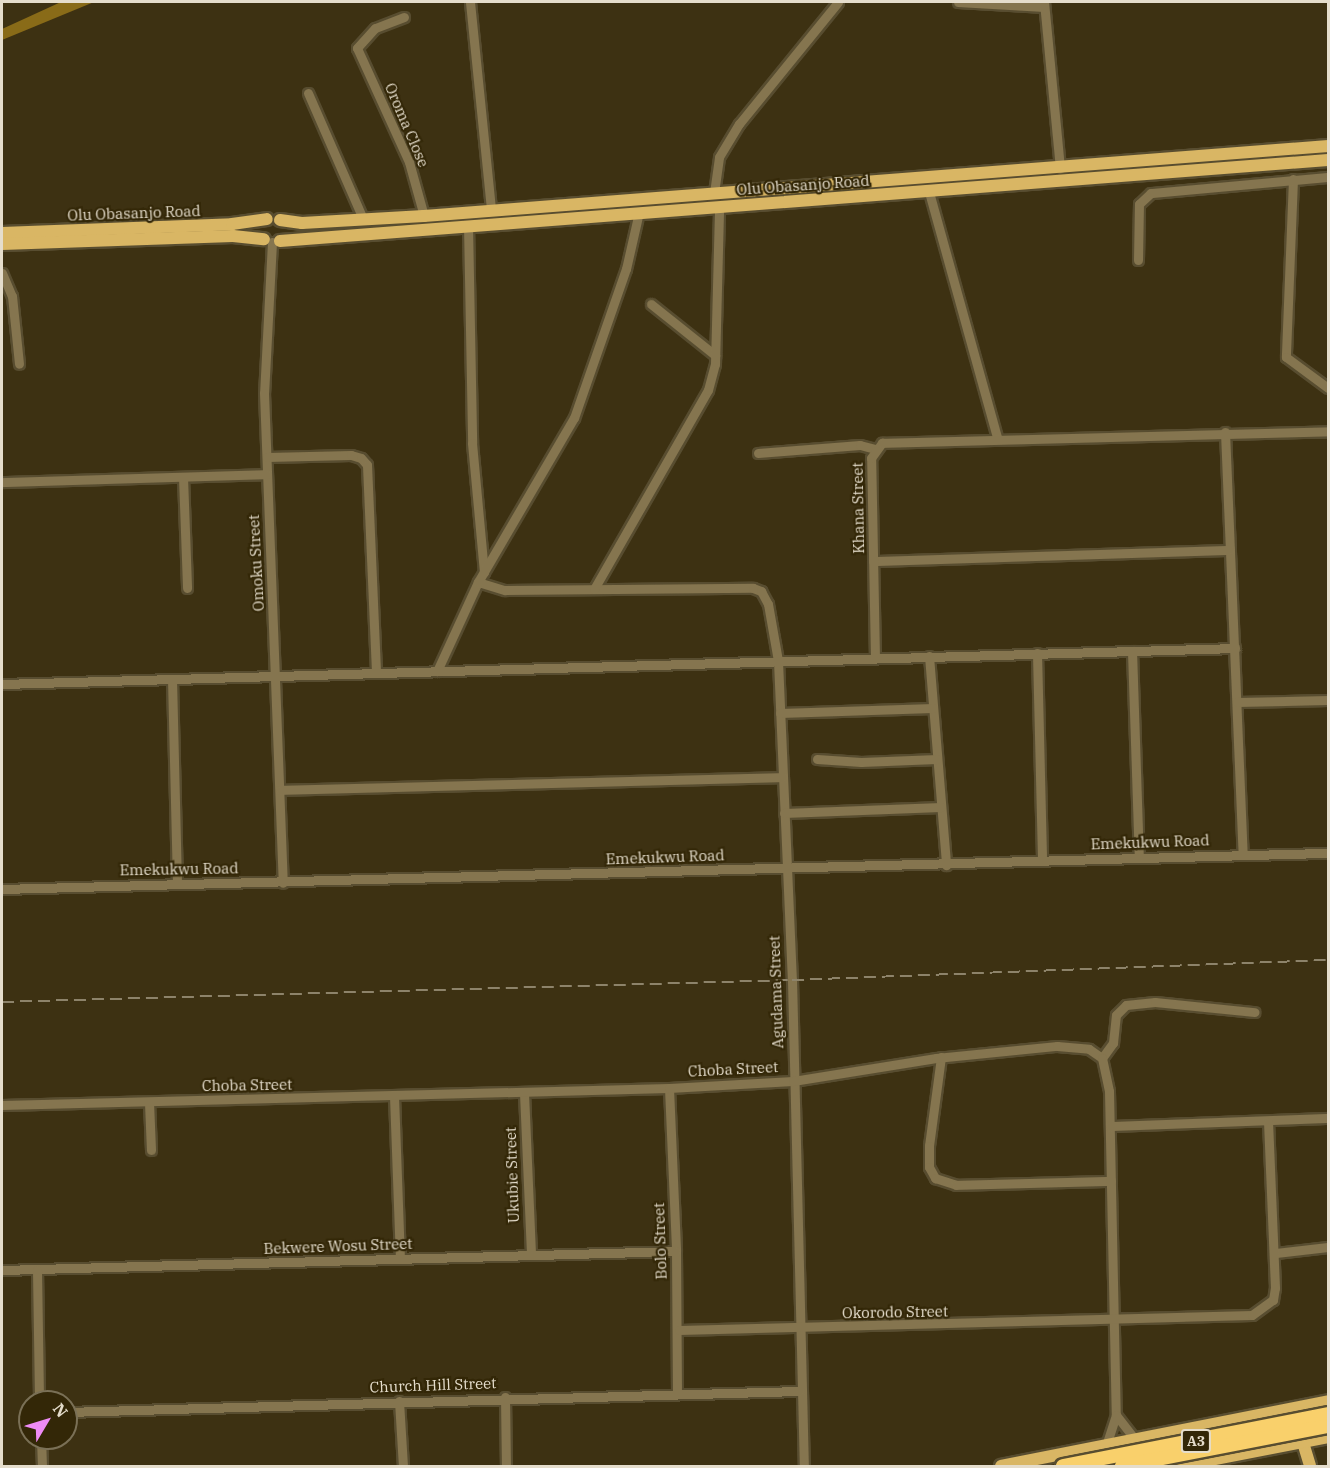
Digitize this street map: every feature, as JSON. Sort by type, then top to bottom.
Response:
[{"type":"highway","name":"A3","points":[[1063,1467],[1329,1414]]},
{"type":"highway","name":"A3","points":[[1122,1467],[1329,1426]]},
{"type":"main road","name":"Olu Obasanjo Road","points":[[2,233],[232,224],[267,219],[363,219],[424,216],[1329,146]]},
{"type":"main road","name":"Olu Obasanjo Road","points":[[2,244],[233,236],[272,241],[1329,160]]},
{"type":"main road","points":[[267,219],[261,229],[272,241],[285,230],[280,220]]},
{"type":"main road","points":[[1000,1467],[1329,1401]]},
{"type":"main road","points":[[1295,1408],[1310,1467]]},
{"type":"main road","points":[[1202,1425],[1197,1445],[1210,1460],[1230,1467]]},
{"type":"main road","points":[[1179,1467],[1329,1437]]},
{"type":"street","points":[[470,2],[491,210]]},
{"type":"street","points":[[714,193],[719,157],[739,124],[838,2]]},
{"type":"street","points":[[958,2],[1044,4],[1060,168]]},
{"type":"street","name":"Oroma Close","points":[[404,17],[375,28],[357,48],[409,162],[424,216]]},
{"type":"street","points":[[308,93],[363,219]]},
{"type":"street","points":[[1138,260],[1139,204],[1151,192],[1329,177]]},
{"type":"street","points":[[1293,179],[1286,357],[1329,388]]},
{"type":"street","points":[[929,192],[997,438]]},
{"type":"street","points":[[478,582],[505,590],[594,589],[708,390],[715,355],[719,206]]},
{"type":"street","points":[[437,671],[483,572],[574,418],[626,269],[639,212]]},
{"type":"street","points":[[468,225],[472,443],[483,572]]},
{"type":"street","name":"Omoku Street","points":[[272,241],[264,337],[283,883]]},
{"type":"street","points":[[2,273],[12,296],[19,364]]},
{"type":"street","points":[[651,304],[715,355]]},
{"type":"street","name":"Khana Street","points":[[875,658],[871,458],[875,448],[893,440],[1329,431]]},
{"type":"street","points":[[1225,432],[1243,854]]},
{"type":"street","points":[[758,453],[860,445],[875,448]]},
{"type":"street","points":[[267,457],[351,455],[362,458],[367,465],[376,673]]},
{"type":"street","points":[[2,482],[267,474]]},
{"type":"street","points":[[183,477],[187,588]]},
{"type":"street","points":[[873,561],[1230,550]]},
{"type":"street","name":"Agudama Street","points":[[594,589],[756,588],[768,604],[778,661],[783,777],[798,1330],[804,1467]]},
{"type":"street","points":[[2,684],[1235,648]]},
{"type":"street","points":[[1132,651],[1139,858]]},
{"type":"street","points":[[1037,653],[1042,861]]},
{"type":"street","points":[[929,656],[946,865]]},
{"type":"street","points":[[172,679],[177,884]]},
{"type":"street","points":[[1237,702],[1329,699]]},
{"type":"street","points":[[780,713],[933,708]]},
{"type":"street","points":[[817,759],[861,762],[937,759]]},
{"type":"street","points":[[280,790],[783,777]]},
{"type":"street","points":[[784,813],[941,807]]},
{"type":"street","name":"Emekukwu Road","points":[[2,889],[1329,853]]},
{"type":"street","points":[[1106,1445],[1116,1415],[1109,1091],[1102,1058],[1113,1043],[1116,1015],[1126,1005],[1155,1002],[1254,1012]]},
{"type":"street","name":"Choba Street","points":[[2,1105],[669,1088],[793,1081],[941,1057],[1057,1046],[1089,1049],[1102,1058]]},
{"type":"street","points":[[941,1057],[928,1146],[935,1179],[956,1185],[1111,1180]]},
{"type":"street","name":"Bolo Street","points":[[669,1088],[679,1330],[677,1393]]},
{"type":"street","name":"Ukubie Street","points":[[524,1093],[531,1255]]},
{"type":"street","points":[[394,1096],[400,1259]]},
{"type":"street","points":[[149,1102],[151,1150]]},
{"type":"street","points":[[1110,1126],[1329,1119]]},
{"type":"street","points":[[1268,1122],[1276,1253],[1329,1247]]},
{"type":"street","name":"Bekwere Wosu Street","points":[[2,1270],[676,1251]]},
{"type":"street","name":"Okorodo Street","points":[[679,1330],[798,1330],[1113,1322],[1252,1315],[1273,1300],[1276,1253]]},
{"type":"street","points":[[37,1269],[39,1390]]},
{"type":"street","name":"Church Hill Street","points":[[78,1412],[505,1397],[800,1391]]},
{"type":"street","points":[[505,1397],[506,1467]]},
{"type":"street","points":[[399,1401],[403,1467]]},
{"type":"street","points":[[1116,1415],[1135,1439]]},
{"type":"street","points":[[41,1450],[42,1467]]},
{"type":"shaded area","points":[[61,2],[94,2],[2,40],[2,29]]},
{"type":"railway","points":[[2,1002],[792,980],[1328,960]]}]
